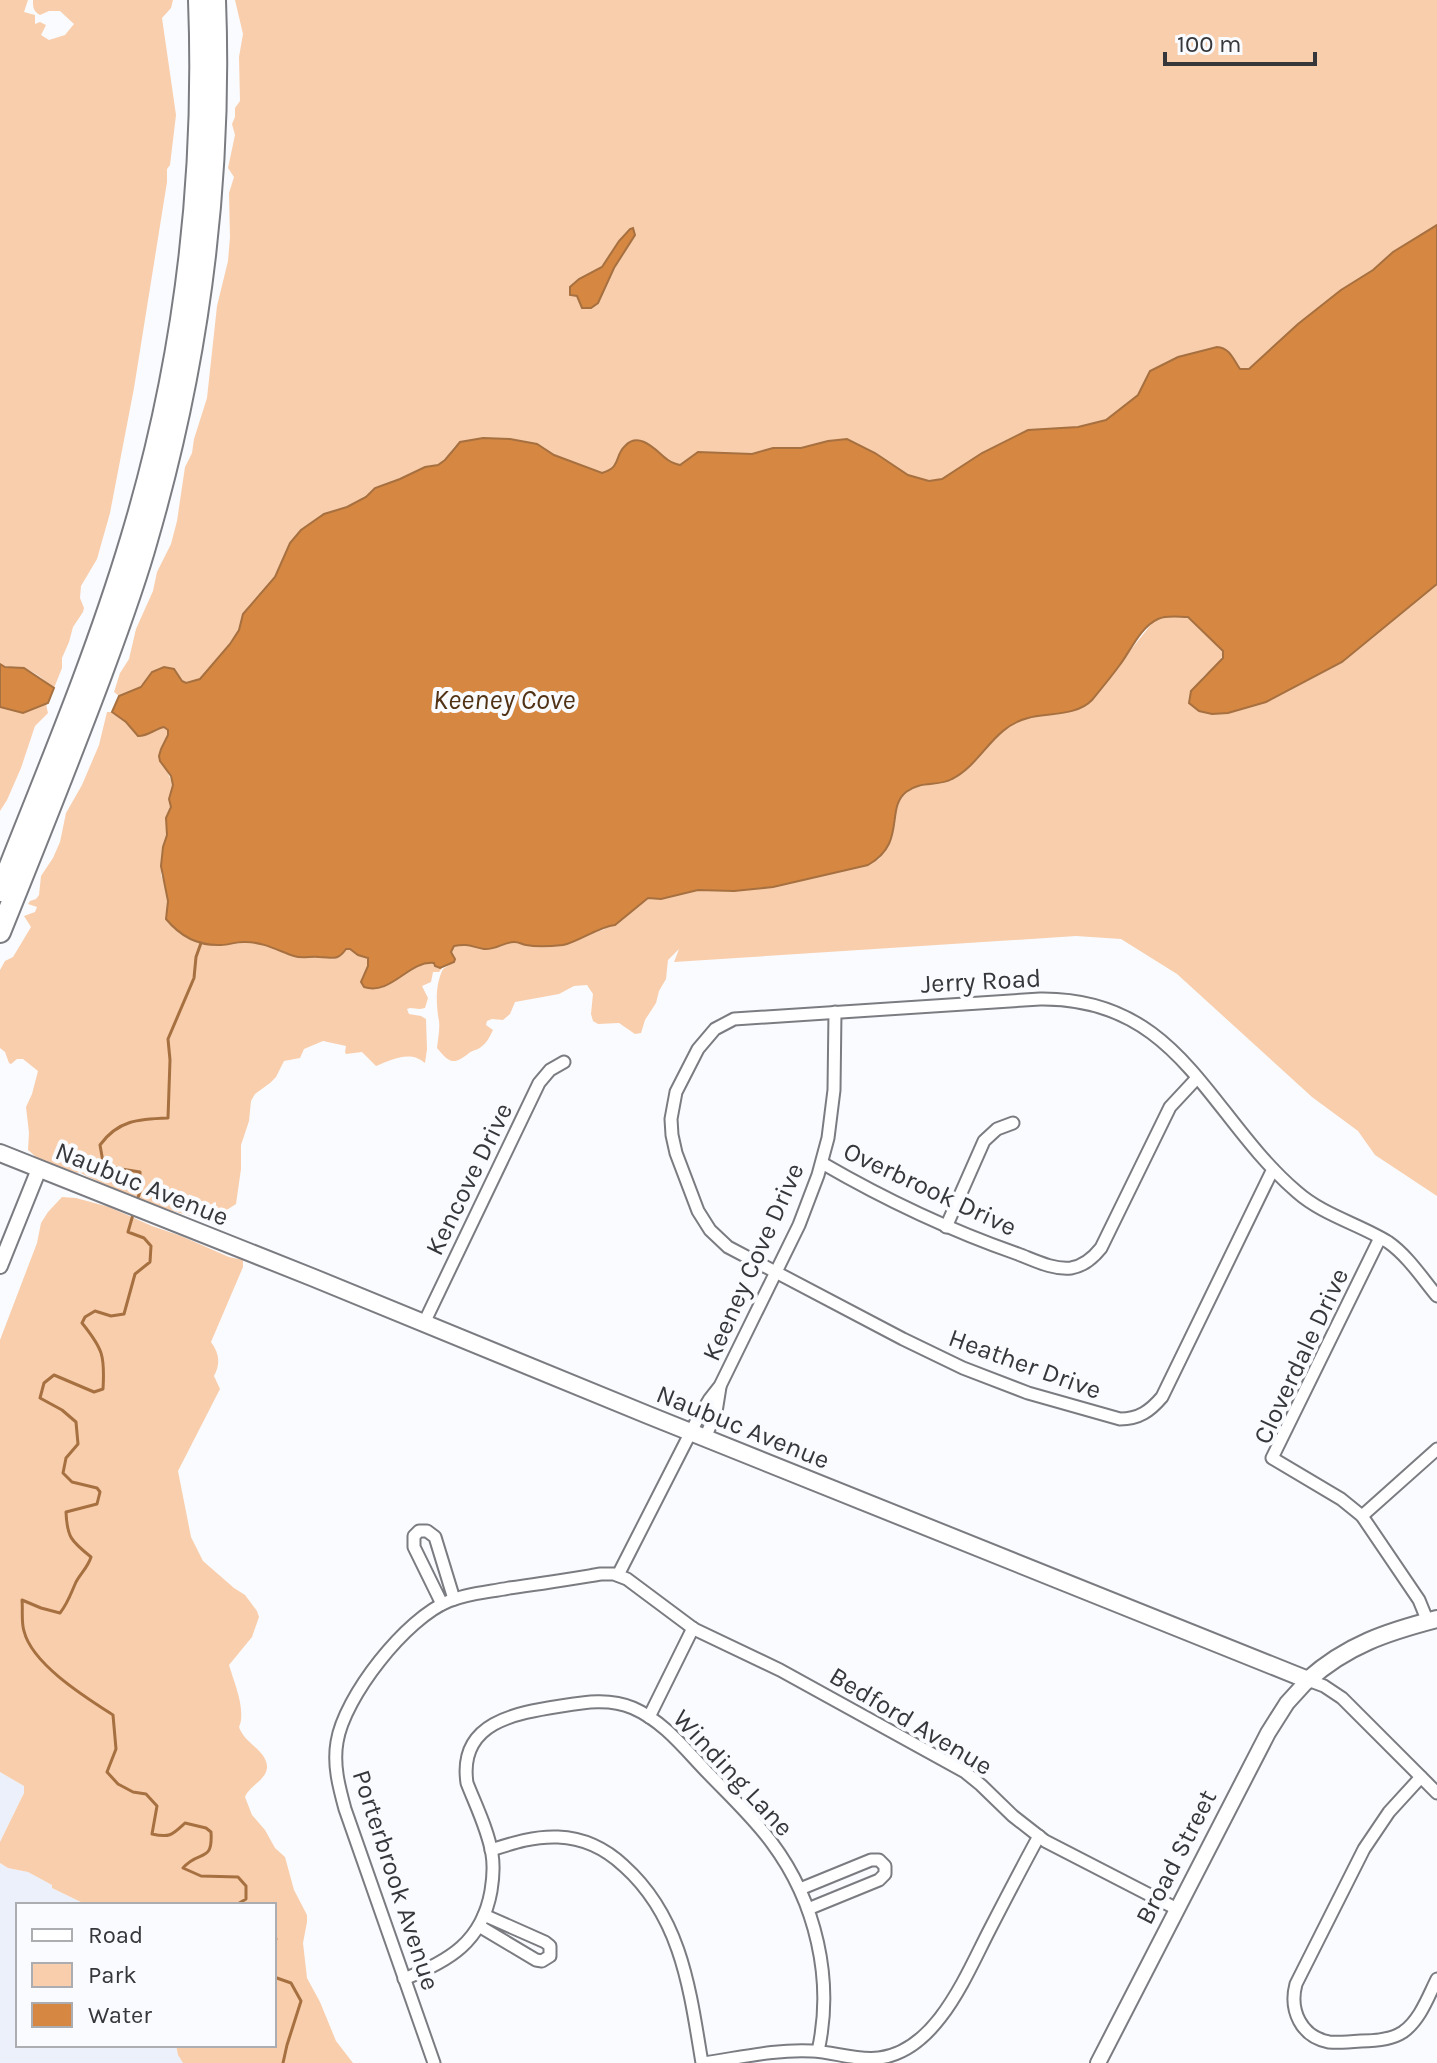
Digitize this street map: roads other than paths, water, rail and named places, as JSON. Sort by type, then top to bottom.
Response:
[{"type":"highway","points":[[0,891],[84,678],[115,590],[144,495],[164,411],[185,294],[195,197],[200,110],[199,0]]},
{"type":"highway","points":[[0,932],[125,608],[147,541],[173,442],[197,317],[209,225],[215,125],[215,0]]},
{"type":"main road","name":"Naubuc Avenue","points":[[0,1153],[1308,1680]]},
{"type":"main road","points":[[1308,1680],[1333,1659],[1361,1643],[1432,1620]]},
{"type":"street","name":"Jerry Road","points":[[776,1272],[728,1247],[702,1219],[673,1144],[671,1119],[674,1101],[701,1044],[710,1033],[723,1023],[741,1017],[1035,999],[1081,1002],[1121,1014],[1147,1028],[1197,1078],[1273,1169],[1307,1200],[1400,1251],[1437,1296]]},
{"type":"street","name":"Keeney Cove Drive","points":[[618,1575],[718,1403],[720,1386],[804,1213],[828,1138],[834,1095],[835,1012]]},
{"type":"street","name":"Kencove Drive","points":[[424,1323],[539,1083],[550,1070],[564,1062]]},
{"type":"street","name":"Overbrook Drive","points":[[822,1163],[878,1194],[974,1239],[1054,1267],[1072,1268],[1086,1263],[1101,1248],[1170,1105],[1197,1078]]},
{"type":"street","points":[[946,1227],[984,1141],[999,1128],[1013,1123]]},
{"type":"street","points":[[0,1266],[39,1169]]},
{"type":"street","name":"Heather Drive","points":[[776,1272],[916,1346],[980,1375],[1037,1396],[1110,1417],[1134,1418],[1151,1409],[1163,1393],[1273,1169]]},
{"type":"street","name":"Cloverdale Drive","points":[[1380,1238],[1272,1458],[1341,1499],[1362,1516],[1432,1620]]},
{"type":"street","points":[[1362,1516],[1437,1449]]},
{"type":"street","points":[[442,1604],[414,1547],[414,1536],[419,1531],[427,1531],[435,1537],[454,1599]]},
{"type":"street","name":"Porterbrook Avenue","points":[[434,2063],[341,1795],[335,1766],[342,1720],[361,1687],[407,1629],[442,1604],[471,1594],[601,1574],[618,1575]]},
{"type":"street","name":"Bedford Avenue","points":[[618,1575],[693,1628],[780,1670],[973,1777],[1013,1816],[1039,1836],[1177,1909]]},
{"type":"street","points":[[649,1717],[693,1628]]},
{"type":"street","name":"Naubuc Avenue","points":[[1308,1680],[1342,1698],[1437,1793]]},
{"type":"street","name":"Broad Street","points":[[1098,2063],[1268,1733],[1287,1703],[1308,1680]]},
{"type":"street","name":"Winding Lane","points":[[482,1920],[492,1877],[491,1850],[467,1783],[471,1749],[486,1729],[518,1713],[590,1702],[625,1705],[649,1717],[670,1734],[758,1826],[781,1855],[800,1889],[819,1949],[823,1981],[823,2017],[818,2051]]},
{"type":"street","points":[[1421,1777],[1389,1812],[1364,1849],[1297,1981],[1293,2001],[1297,2018],[1306,2031],[1319,2039],[1337,2042],[1380,2040],[1398,2035],[1414,2022],[1433,1999],[1436,1982]]},
{"type":"street","points":[[491,1850],[533,1838],[566,1837],[598,1847],[630,1871],[660,1909],[677,1945],[689,1986],[702,2063],[778,2052],[818,2051],[887,2060],[914,2044],[946,2009],[1039,1836]]},
{"type":"street","points":[[800,1889],[871,1860],[879,1860],[885,1866],[885,1874],[879,1880],[808,1909]]},
{"type":"street","points":[[404,1979],[450,1957],[465,1944],[482,1920]]},
{"type":"street","points":[[482,1920],[547,1943],[551,1949],[550,1956],[542,1961],[536,1960],[482,1920]]},
{"type":"water","name":"Keeney Cove","points":[[1437,225],[1437,584],[1342,662],[1266,702],[1228,713],[1199,711],[1189,703],[1191,691],[1223,658],[1223,651],[1188,617],[1161,618],[1141,634],[1086,705],[1016,723],[996,737],[962,772],[947,781],[918,786],[906,792],[897,807],[892,837],[887,847],[868,865],[773,887],[734,891],[698,890],[661,899],[648,898],[615,925],[563,945],[535,946],[514,942],[488,949],[454,946],[451,952],[454,962],[440,968],[434,963],[416,967],[383,987],[364,987],[361,982],[368,958],[350,949],[334,958],[300,957],[252,942],[205,944],[184,935],[166,919],[168,901],[161,866],[173,785],[159,756],[168,730],[164,727],[138,736],[112,712],[119,696],[141,687],[152,672],[164,667],[174,669],[186,683],[200,679],[230,644],[239,630],[243,614],[275,577],[290,543],[301,530],[324,514],[347,507],[375,488],[425,467],[438,465],[460,442],[483,438],[537,444],[554,455],[602,473],[612,468],[625,446],[636,440],[648,444],[680,465],[698,452],[752,454],[773,448],[801,448],[847,439],[908,475],[929,481],[942,479],[982,453],[1028,430],[1078,427],[1106,420],[1138,395],[1150,371],[1178,357],[1217,347],[1228,352],[1240,369],[1249,369],[1341,290]]},
{"type":"water","points":[[633,228],[635,235],[614,268],[598,303],[591,308],[582,308],[577,296],[570,295],[570,287],[602,267],[619,241]]},
{"type":"water","points":[[0,664],[24,668],[54,688],[48,703],[23,713],[0,707]]},
{"type":"waterway","points":[[137,1200],[140,1172],[115,1168],[103,1162],[100,1145],[114,1130],[130,1122],[168,1118],[168,1039],[194,978],[201,943]]},
{"type":"waterway","points":[[134,1211],[128,1232],[144,1238],[151,1246],[150,1262],[135,1274],[124,1314],[111,1316],[95,1311],[82,1323],[101,1353],[103,1389],[94,1392],[54,1375],[44,1383],[40,1398],[76,1422],[78,1444],[66,1458],[63,1473],[72,1482],[97,1488],[100,1492],[97,1504],[66,1512],[71,1538],[91,1557],[60,1613],[22,1600],[23,1627],[37,1656],[48,1667],[113,1715],[116,1749],[107,1772],[118,1784],[133,1792],[146,1794],[157,1806],[152,1834],[170,1834],[185,1823],[206,1828],[211,1832],[210,1848],[183,1868],[201,1876],[238,1877],[246,1886],[246,1899],[239,1903]]},
{"type":"waterway","points":[[276,1978],[291,1983],[301,2001],[283,2063]]}]
